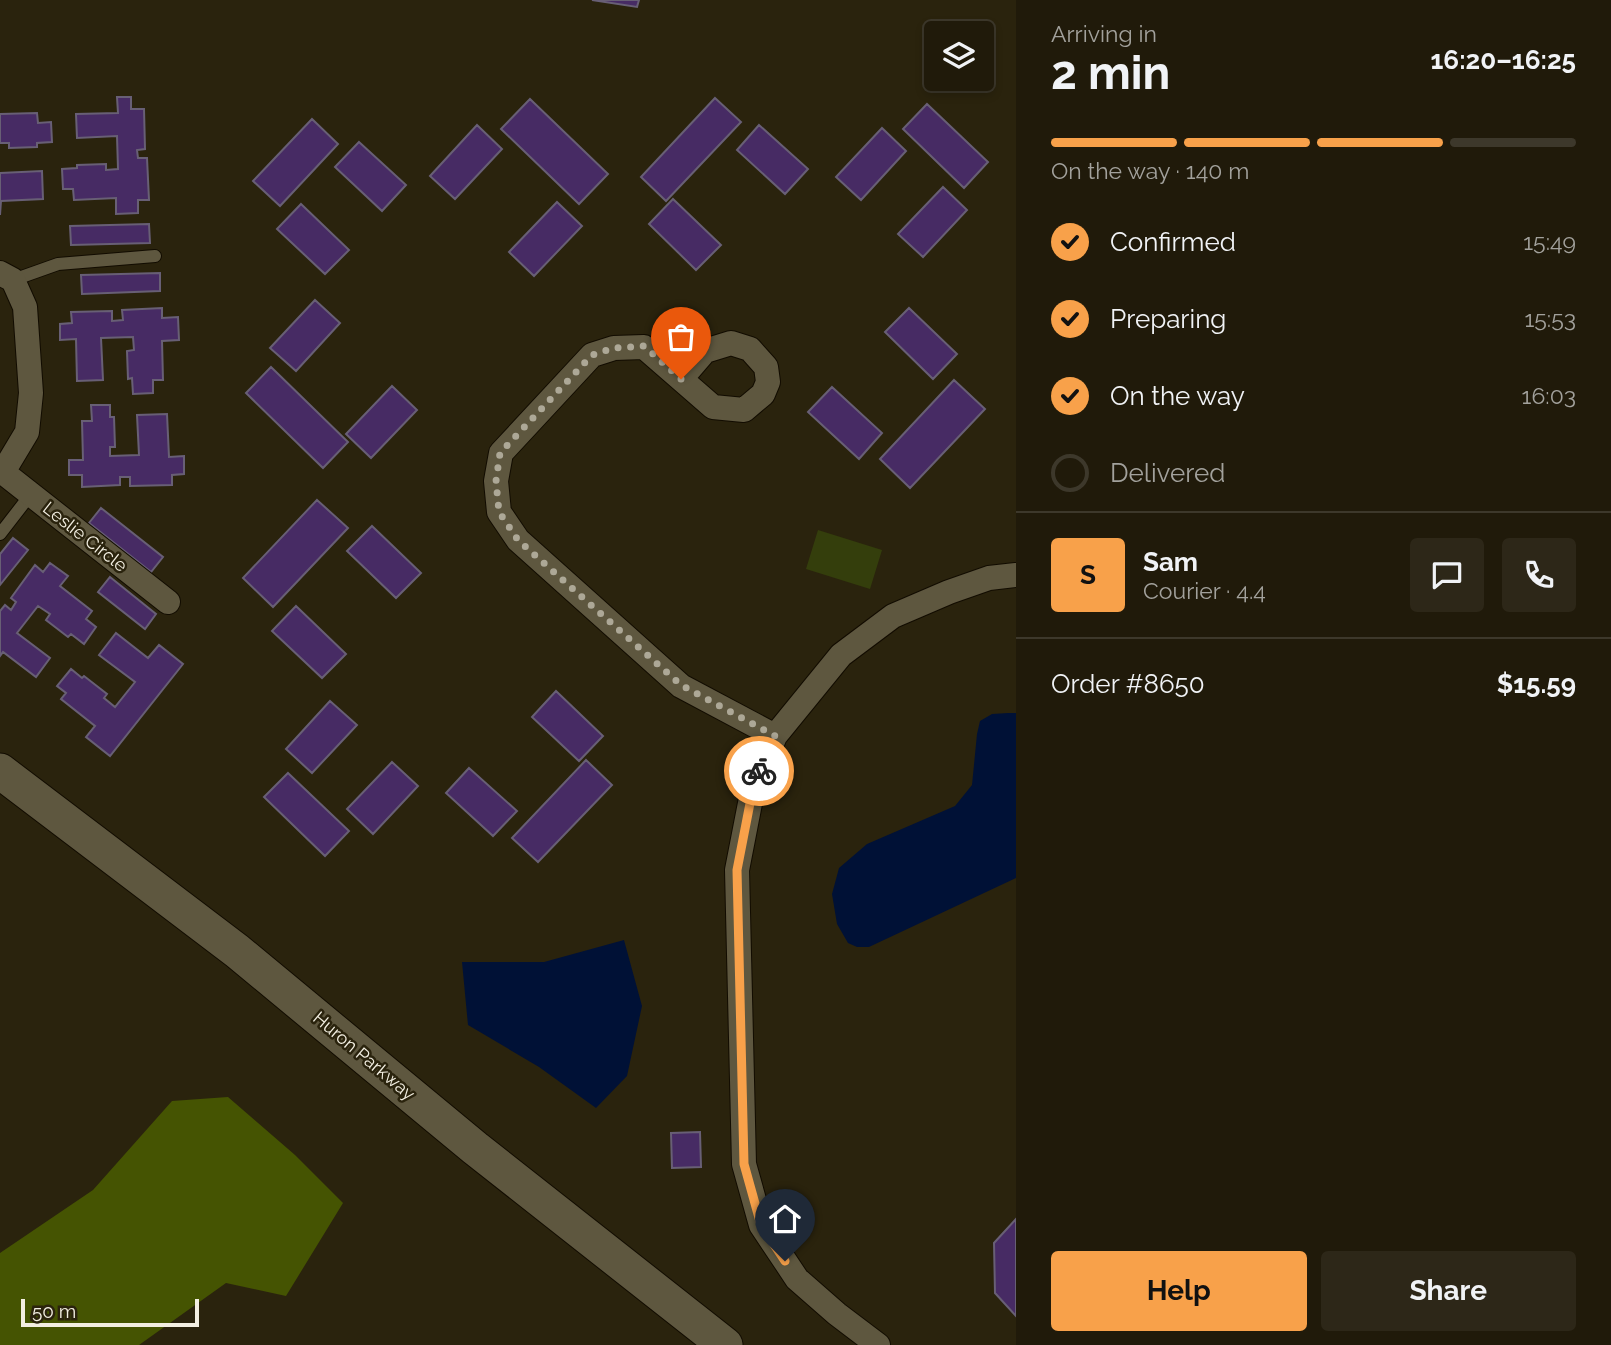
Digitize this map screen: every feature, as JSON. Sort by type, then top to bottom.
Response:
[{"type":"street","name":"Leslie Circle","points":[[6,276],[25,307],[31,393],[27,432],[1,471],[168,602]]},
{"type":"street","points":[[681,379],[644,346],[614,348],[592,355],[500,453],[496,481],[499,512],[518,540],[681,685],[775,736]]},
{"type":"street","points":[[878,1345],[797,1279],[761,1225],[744,1164],[737,870],[752,793],[775,736],[841,654],[893,616],[969,585],[1016,575]]},
{"type":"street","name":"Huron Parkway","points":[[0,771],[237,951],[475,1148],[725,1345]]},
{"type":"lane","points":[[6,276],[58,264],[155,256]]},
{"type":"lane","points":[[0,534],[31,494]]},
{"type":"green space","points":[[818,530],[882,550],[870,589],[806,569]]},
{"type":"green space","points":[[228,1097],[295,1155],[343,1203],[286,1296],[226,1283],[139,1345],[0,1345],[0,1253],[93,1190],[172,1101]]},
{"type":"water","points":[[1016,713],[1016,878],[869,947],[857,947],[848,943],[837,924],[832,894],[839,868],[867,844],[955,806],[972,785],[980,721],[992,714]]},
{"type":"water","points":[[624,940],[642,1006],[627,1076],[596,1108],[539,1067],[468,1025],[462,962],[544,962]]},
{"type":"building","points":[[592,0],[639,0],[637,7]]},
{"type":"building","points":[[117,97],[131,97],[131,109],[144,109],[145,149],[137,150],[138,158],[147,158],[149,200],[138,200],[138,213],[116,214],[116,198],[74,200],[73,189],[63,189],[62,169],[77,168],[77,165],[106,164],[106,170],[118,169],[117,136],[77,138],[76,114],[118,113]]},
{"type":"building","points":[[715,98],[741,122],[666,201],[641,177]]},
{"type":"building","points":[[530,99],[608,174],[579,204],[501,129]]},
{"type":"building","points":[[927,104],[988,162],[964,188],[903,129]]},
{"type":"building","points":[[37,113],[38,123],[51,122],[52,142],[37,143],[37,147],[9,148],[9,143],[0,143],[0,114]]},
{"type":"building","points":[[312,119],[338,144],[280,206],[253,181]]},
{"type":"building","points":[[477,125],[502,149],[455,199],[430,176]]},
{"type":"building","points":[[759,125],[808,169],[785,194],[737,150]]},
{"type":"building","points":[[882,128],[906,151],[861,200],[836,177]]},
{"type":"building","points":[[359,142],[406,185],[382,211],[335,167]]},
{"type":"building","points":[[42,171],[43,199],[1,201],[0,215],[0,173]]},
{"type":"building","points":[[943,187],[967,210],[923,257],[898,234]]},
{"type":"building","points":[[673,199],[721,245],[696,270],[649,224]]},
{"type":"building","points":[[557,202],[582,226],[534,276],[509,252]]},
{"type":"building","points":[[301,204],[349,250],[325,274],[277,229]]},
{"type":"building","points":[[149,224],[150,243],[71,245],[70,226]]},
{"type":"building","points":[[160,273],[160,291],[82,294],[81,275]]},
{"type":"building","points":[[315,300],[340,323],[296,371],[270,348]]},
{"type":"building","points":[[162,308],[162,318],[178,317],[179,340],[162,341],[163,380],[153,380],[153,393],[133,394],[132,378],[128,379],[127,351],[134,350],[133,337],[101,338],[103,380],[77,381],[76,339],[60,340],[60,324],[72,323],[71,312],[112,311],[112,321],[123,320],[122,310]]},
{"type":"building","points":[[909,308],[957,354],[933,379],[885,332]]},
{"type":"building","points":[[271,367],[348,442],[323,468],[246,393]]},
{"type":"building","points":[[954,380],[985,409],[910,488],[880,459]]},
{"type":"building","points":[[392,386],[417,410],[371,458],[346,434]]},
{"type":"building","points":[[832,387],[882,433],[859,459],[808,412]]},
{"type":"building","points":[[91,405],[110,405],[110,417],[114,417],[115,447],[110,447],[110,456],[139,455],[137,415],[167,414],[169,457],[184,456],[184,474],[172,475],[172,485],[130,486],[130,477],[120,477],[120,485],[82,487],[82,475],[69,475],[69,460],[83,460],[82,421],[92,421]]},
{"type":"building","points":[[317,500],[348,528],[273,607],[243,578]]},
{"type":"building","points":[[101,508],[163,557],[151,572],[89,523]]},
{"type":"building","points":[[372,526],[421,573],[396,598],[347,551]]},
{"type":"building","points":[[13,538],[28,550],[0,585],[0,554]]},
{"type":"building","points":[[50,563],[68,576],[60,586],[92,611],[86,619],[96,627],[84,644],[71,634],[68,637],[46,620],[50,614],[38,606],[17,633],[50,658],[36,677],[3,652],[0,656],[0,611],[5,605],[11,610],[16,602],[11,598],[35,565],[43,572]]},
{"type":"building","points":[[110,577],[156,614],[145,629],[98,592]]},
{"type":"building","points":[[296,606],[346,654],[322,678],[272,631]]},
{"type":"building","points":[[116,633],[148,658],[159,645],[183,664],[110,756],[86,737],[95,726],[61,699],[66,693],[57,686],[71,669],[107,694],[104,698],[115,707],[135,682],[99,655]]},
{"type":"building","points":[[556,691],[603,736],[579,761],[532,717]]},
{"type":"building","points":[[330,701],[357,725],[312,773],[286,749]]},
{"type":"building","points":[[586,760],[612,785],[538,862],[512,838]]},
{"type":"building","points":[[392,762],[418,786],[373,834],[347,809]]},
{"type":"building","points":[[469,768],[517,811],[493,836],[446,793]]},
{"type":"building","points":[[288,773],[349,831],[325,856],[264,797]]},
{"type":"building","points":[[700,1132],[701,1167],[672,1168],[671,1133]]},
{"type":"building","points":[[1016,1219],[1016,1316],[995,1293],[994,1243]]},
{"type":"way so far","points":[[681,379],[644,346],[614,348],[592,355],[500,453],[496,481],[499,512],[518,540],[681,685],[775,736],[759,771]]},
{"type":"route","points":[[759,771],[737,870],[744,1164],[761,1225],[785,1261]]}]
